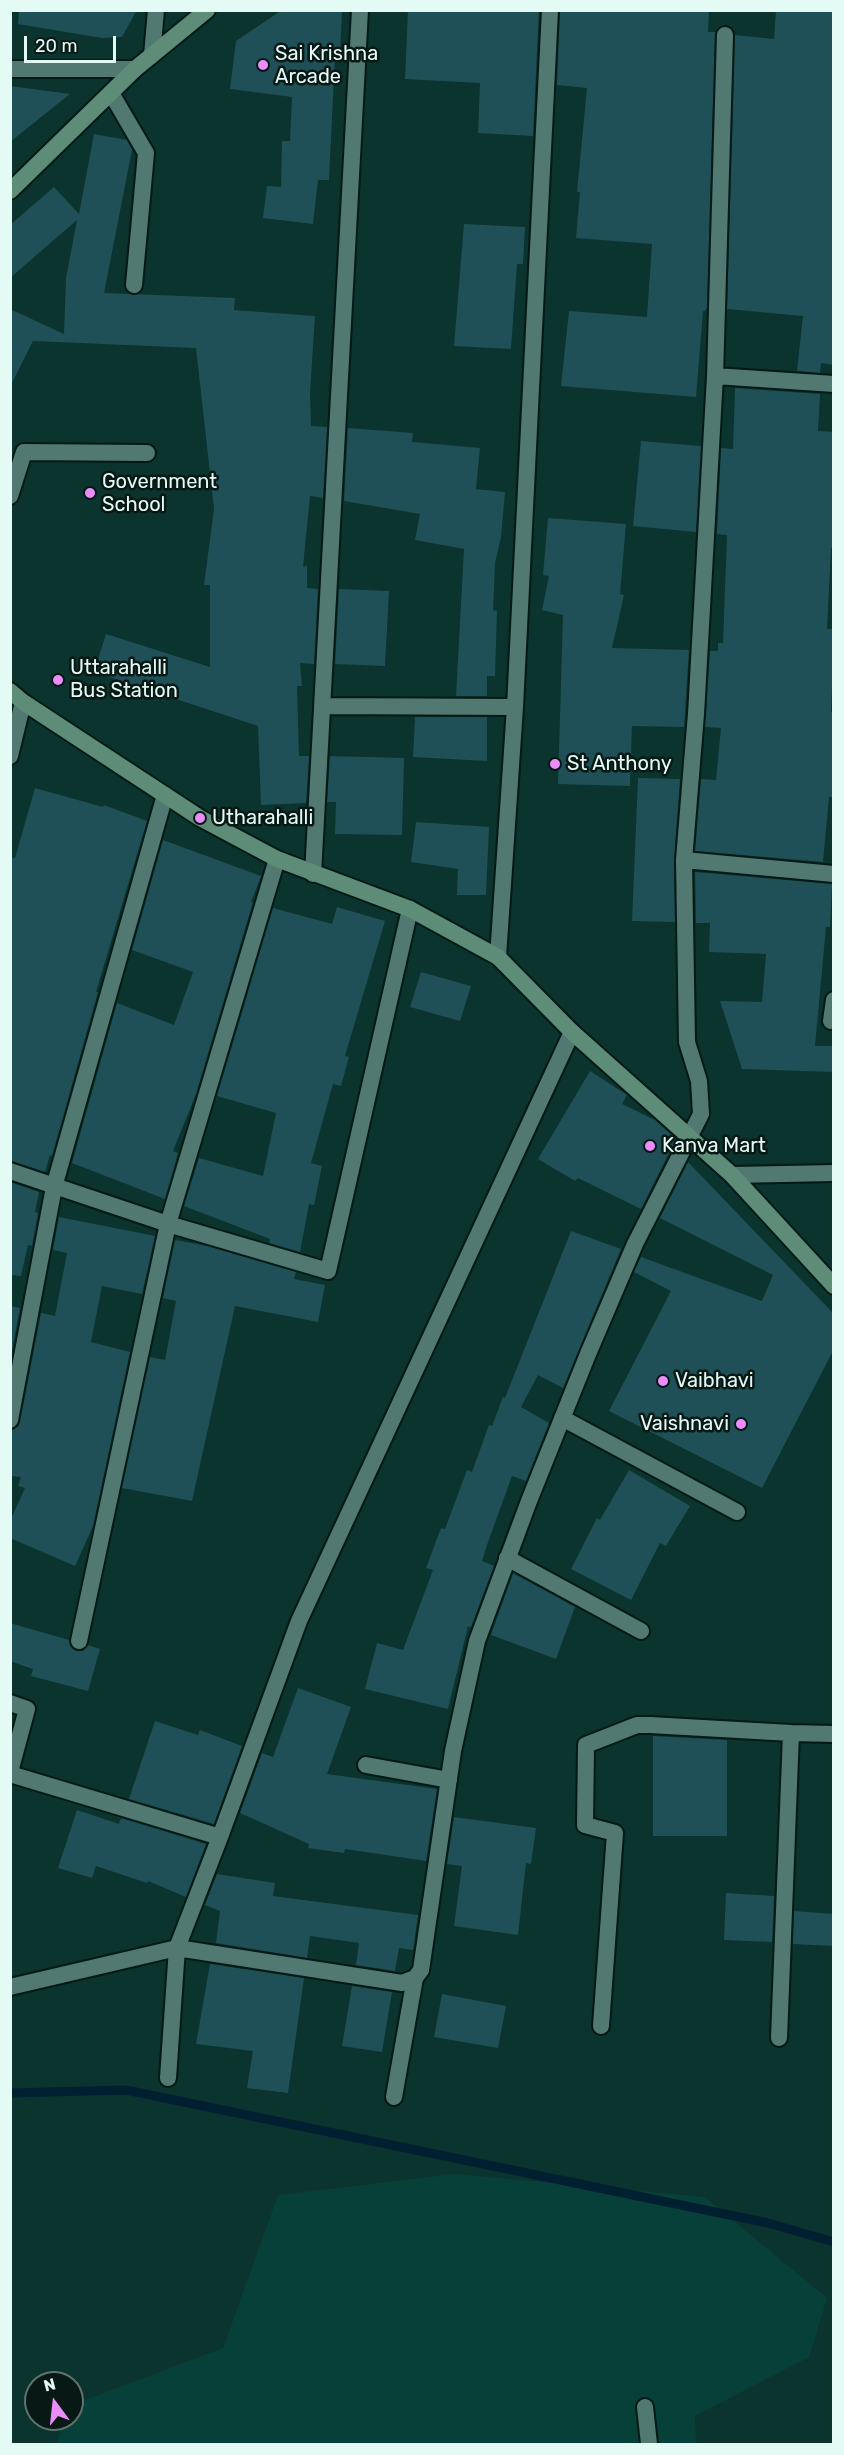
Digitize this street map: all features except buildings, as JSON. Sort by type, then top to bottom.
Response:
[{"type":"main road","points":[[10,191],[135,69],[207,10]]},
{"type":"main road","points":[[17,697],[200,818],[277,860],[410,909],[498,957],[572,1032],[732,1175],[834,1286]]},
{"type":"street","points":[[152,55],[156,10]]},
{"type":"street","points":[[313,873],[360,10]]},
{"type":"street","points":[[498,957],[515,707],[550,10]]},
{"type":"street","points":[[394,2097],[415,1978],[423,1962],[453,1751],[477,1641],[562,1418],[635,1244],[701,1114],[699,1081],[687,1042],[684,860],[696,714],[715,376],[725,35]]},
{"type":"street","points":[[10,69],[135,69]]},
{"type":"street","points":[[111,93],[146,153],[134,285]]},
{"type":"street","points":[[715,376],[834,384]]},
{"type":"street","points":[[10,496],[24,452],[147,453]]},
{"type":"street","points":[[10,756],[17,697]]},
{"type":"street","points":[[322,706],[515,707]]},
{"type":"street","points":[[10,1420],[54,1187],[165,795]]},
{"type":"street","points":[[79,1641],[168,1224],[277,860]]},
{"type":"street","points":[[684,860],[834,874]]},
{"type":"street","points":[[10,1171],[168,1224],[328,1271],[410,909]]},
{"type":"street","points":[[831,1021],[834,1000]]},
{"type":"street","points":[[168,2078],[177,1948],[299,1621],[572,1032]]},
{"type":"street","points":[[732,1175],[834,1173]]},
{"type":"street","points":[[562,1418],[737,1512]]},
{"type":"street","points":[[507,1558],[641,1631]]},
{"type":"street","points":[[10,1703],[27,1709],[10,1773],[220,1837]]},
{"type":"street","points":[[601,2026],[615,1833],[585,1825],[586,1745],[637,1725],[834,1734]]},
{"type":"street","points":[[779,2038],[790,1733]]},
{"type":"street","points":[[366,1765],[449,1780]]},
{"type":"street","points":[[10,1987],[177,1948],[402,1983],[415,1978]]},
{"type":"street","points":[[645,2407],[649,2445]]},
{"type":"shaded area","points":[[455,2174],[705,2197],[827,2298],[809,2357],[695,2416],[696,2444],[57,2444],[60,2431],[84,2431],[84,2400],[223,2348],[278,2195]]},
{"type":"waterway","points":[[10,2093],[126,2090],[768,2223],[834,2242]]},
{"type":"place","name":"Sai Krishna Arcade","points":[[263,65]]},
{"type":"place","name":"Government School","points":[[90,493]]},
{"type":"place","name":"Uttarahalli Bus Station","points":[[58,680]]},
{"type":"place","name":"St Anthony","points":[[555,764]]},
{"type":"place","name":"Utharahalli","points":[[200,818]]},
{"type":"place","name":"Kanva Mart","points":[[650,1146]]},
{"type":"place","name":"Vaibhavi","points":[[663,1381]]},
{"type":"place","name":"Vaishnavi","points":[[741,1424]]}]
